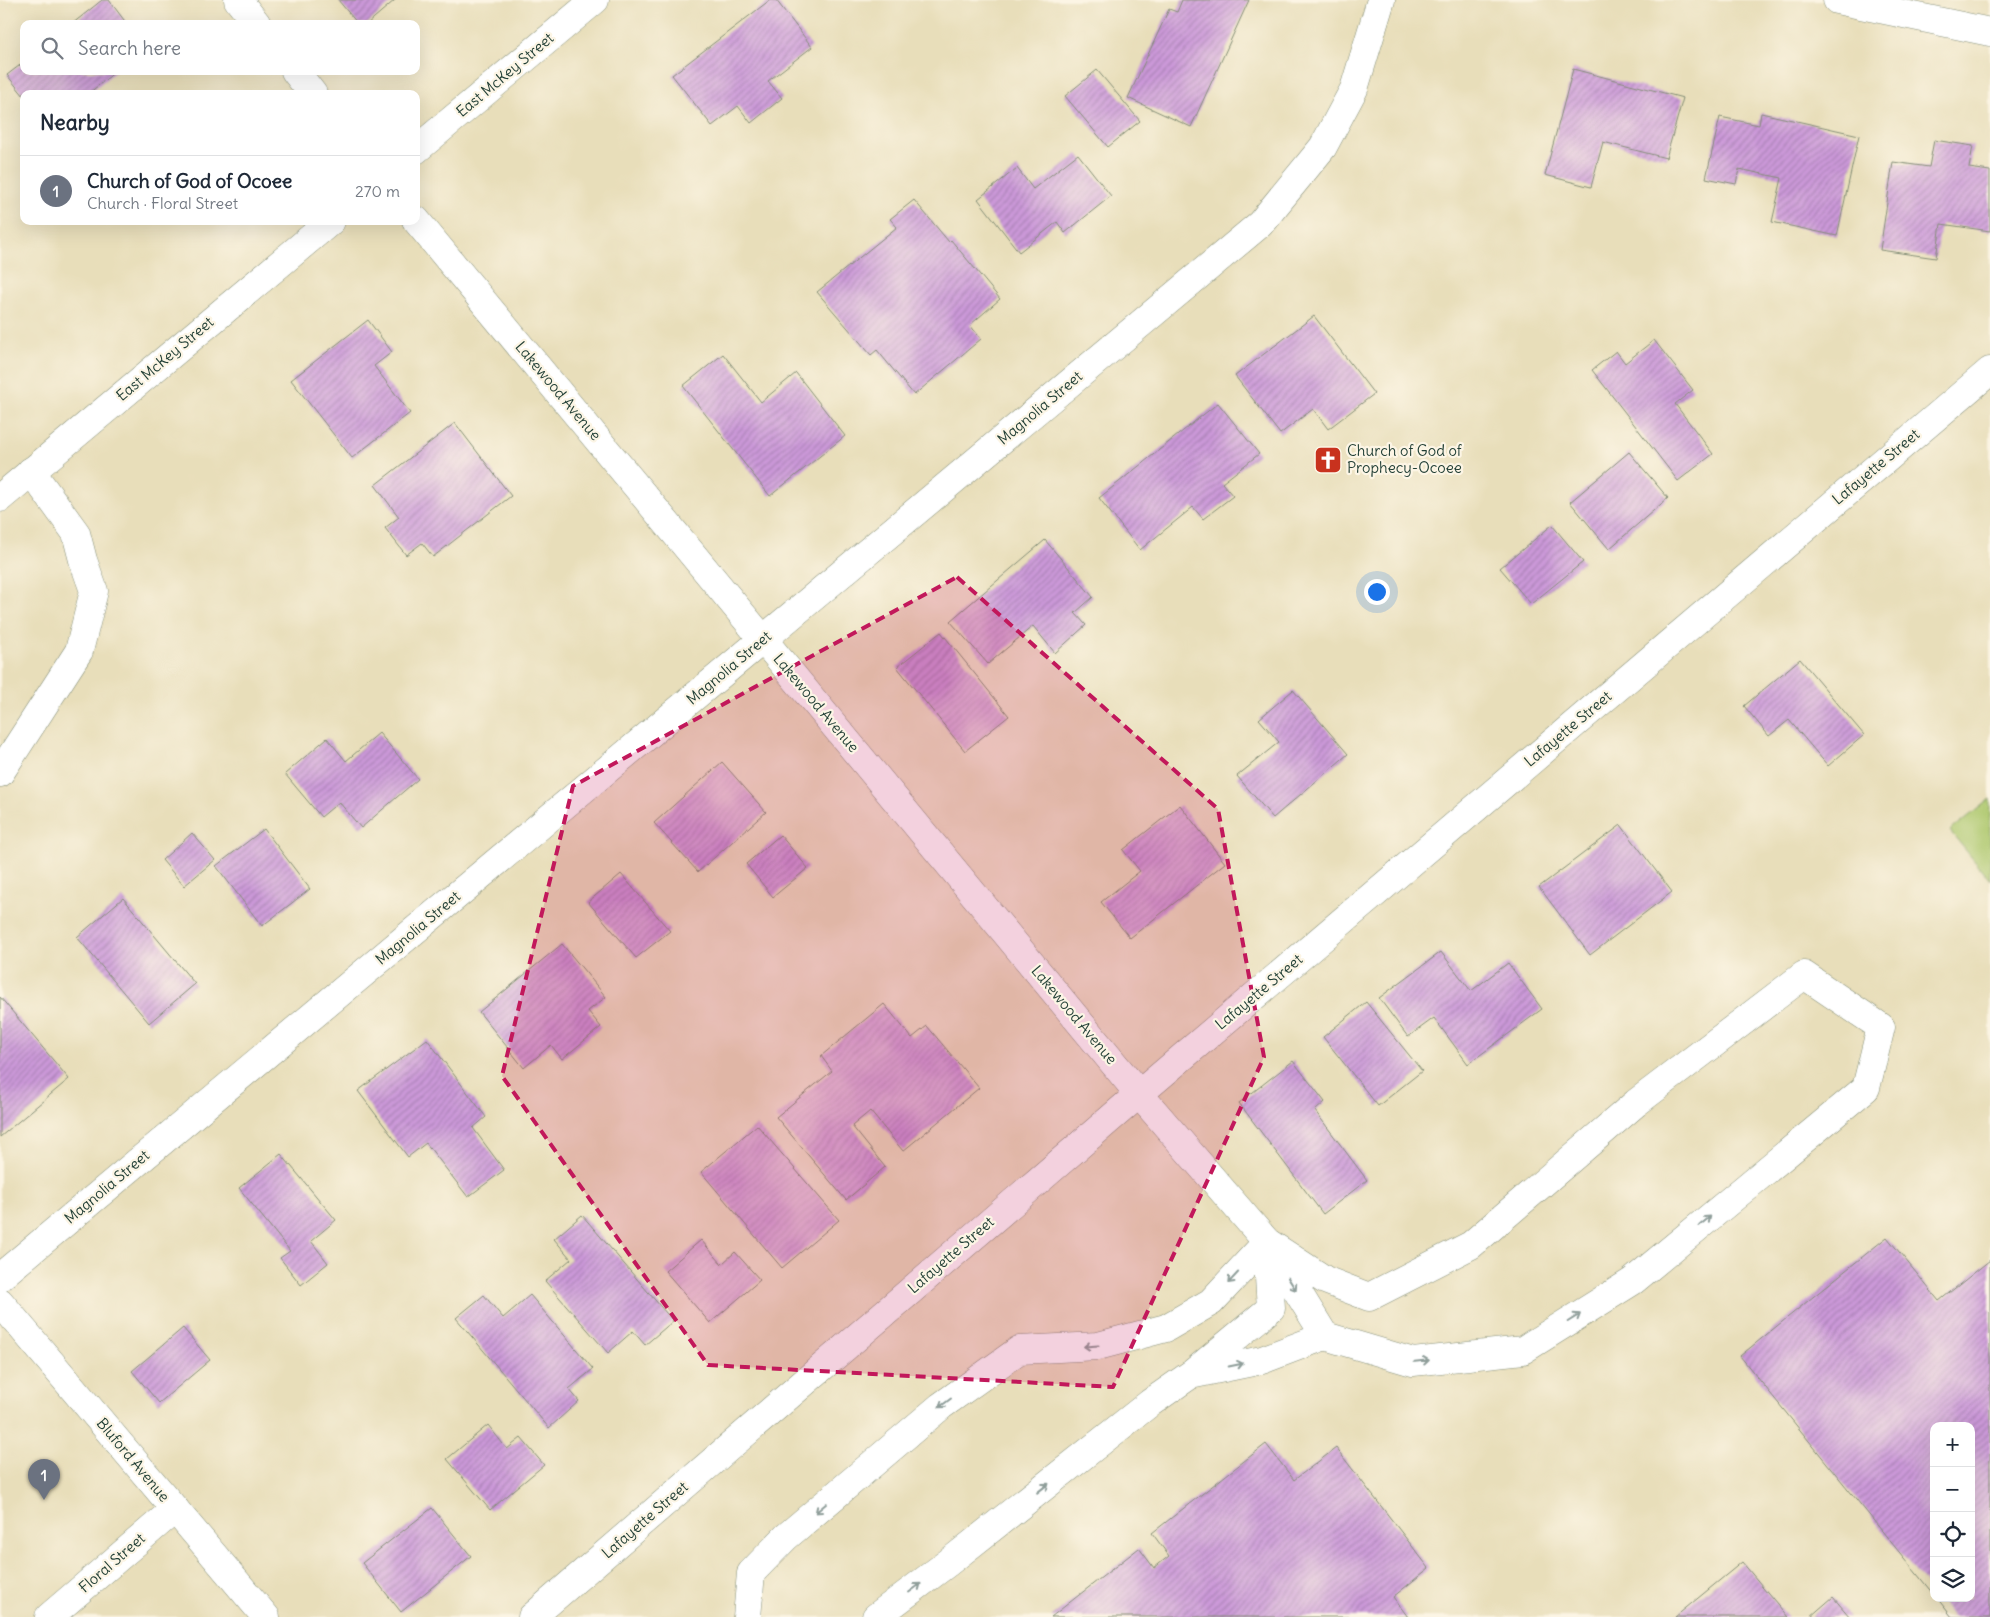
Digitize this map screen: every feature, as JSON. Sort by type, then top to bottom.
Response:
[{"type":"street","points":[[238,0],[254,20]]},
{"type":"street","name":"East McKey Street","points":[[420,147],[594,0]]},
{"type":"street","name":"Magnolia Street","points":[[0,1277],[1260,224],[1323,147],[1354,89],[1381,0]]},
{"type":"street","points":[[1837,0],[1990,32]]},
{"type":"street","points":[[298,75],[311,90]]},
{"type":"street","name":"East McKey Street","points":[[0,498],[326,225]]},
{"type":"street","name":"Lakewood Avenue","points":[[420,225],[1138,1094],[1267,1242]]},
{"type":"street","name":"Lafayette Street","points":[[532,1617],[1138,1094],[1990,370]]},
{"type":"street","points":[[0,773],[79,651],[94,591],[76,533],[31,471]]},
{"type":"street","points":[[1190,1375],[1262,1360],[1325,1336],[1413,1362],[1523,1350],[1633,1280],[1866,1088],[1881,1027],[1804,975],[1636,1103],[1471,1245],[1369,1297],[1325,1280],[1267,1242]]},
{"type":"street","points":[[1267,1242],[1325,1336]]},
{"type":"street","points":[[876,1617],[1150,1403],[1190,1375],[1271,1308],[1267,1242]]},
{"type":"street","points":[[747,1617],[751,1573],[786,1537],[941,1406],[1019,1350],[1098,1346],[1166,1328],[1211,1302],[1267,1242]]},
{"type":"street","name":"Bluford Avenue","points":[[0,1302],[266,1617]]},
{"type":"street","name":"Floral Street","points":[[49,1617],[175,1509]]},
{"type":"highlighted area","points":[[957,577],[1218,809],[1264,1057],[1113,1387],[708,1365],[502,1076],[573,786]]},
{"type":"green space","points":[[1990,799],[1990,880],[1950,831]]},
{"type":"building","points":[[102,0],[109,0],[124,20],[77,20]]},
{"type":"building","points":[[338,0],[395,0],[372,20],[355,20]]},
{"type":"building","points":[[770,0],[776,0],[812,47],[768,81],[782,98],[751,123],[738,106],[712,126],[672,75]]},
{"type":"building","points":[[1182,0],[1249,0],[1191,127],[1128,98],[1169,9],[1177,12]]},
{"type":"building","points":[[20,65],[20,75],[111,75],[93,90],[20,91],[7,75]]},
{"type":"building","points":[[1573,69],[1683,98],[1666,158],[1603,142],[1591,187],[1545,175]]},
{"type":"building","points":[[1097,70],[1140,121],[1108,147],[1065,96]]},
{"type":"building","points":[[1761,113],[1859,135],[1837,236],[1772,222],[1782,178],[1739,169],[1736,184],[1706,178],[1720,117],[1759,125]]},
{"type":"building","points":[[1934,140],[1973,146],[1969,168],[1990,171],[1990,231],[1941,224],[1936,258],[1880,250],[1893,162],[1929,167]]},
{"type":"building","points":[[1078,154],[1111,196],[1065,233],[1057,222],[1019,252],[978,199],[1017,168],[1033,189]]},
{"type":"building","points":[[914,200],[949,242],[951,240],[1000,299],[970,325],[981,339],[914,395],[877,350],[871,355],[817,292],[897,227],[890,219]]},
{"type":"building","points":[[1314,316],[1374,394],[1328,429],[1313,409],[1280,434],[1235,376]]},
{"type":"building","points":[[368,320],[392,352],[374,366],[410,413],[352,458],[291,380]]},
{"type":"building","points":[[1654,340],[1693,390],[1675,404],[1713,454],[1678,481],[1592,370],[1616,351],[1625,363]]},
{"type":"building","points":[[723,354],[761,402],[796,373],[845,436],[770,496],[683,386]]},
{"type":"building","points":[[1218,403],[1259,454],[1222,483],[1233,496],[1203,519],[1193,507],[1140,550],[1099,498]]},
{"type":"building","points":[[455,423],[511,496],[433,557],[422,543],[406,555],[385,528],[399,517],[375,485]]},
{"type":"building","points":[[1629,452],[1668,498],[1609,549],[1570,502]]},
{"type":"building","points":[[1552,525],[1583,562],[1531,604],[1500,568]]},
{"type":"building","points":[[1045,540],[1093,597],[1075,613],[1086,625],[1055,653],[1033,626],[988,664],[950,621]]},
{"type":"building","points":[[941,632],[1009,716],[965,751],[897,667]]},
{"type":"building","points":[[1800,659],[1864,735],[1828,766],[1789,720],[1769,736],[1744,706]]},
{"type":"building","points":[[1293,690],[1348,754],[1273,818],[1237,776],[1279,742],[1259,719]]},
{"type":"building","points":[[379,733],[418,779],[361,828],[339,802],[321,817],[285,774],[327,738],[346,761]]},
{"type":"building","points":[[722,762],[766,812],[698,872],[654,823]]},
{"type":"building","points":[[1180,805],[1225,863],[1130,938],[1101,902],[1140,871],[1123,850]]},
{"type":"building","points":[[1621,825],[1672,892],[1590,955],[1539,887]]},
{"type":"building","points":[[264,829],[310,889],[262,926],[216,866]]},
{"type":"building","points":[[192,833],[215,860],[184,886],[162,860]]},
{"type":"building","points":[[780,835],[808,868],[773,897],[746,864]]},
{"type":"building","points":[[621,874],[670,931],[636,958],[588,902]]},
{"type":"building","points":[[123,898],[195,984],[149,1023],[77,937]]},
{"type":"building","points":[[562,944],[606,997],[588,1011],[601,1027],[562,1059],[551,1045],[524,1068],[479,1012]]},
{"type":"building","points":[[1441,952],[1471,991],[1508,963],[1542,1009],[1468,1064],[1434,1018],[1408,1037],[1379,998]]},
{"type":"building","points":[[0,997],[69,1079],[0,1137]]},
{"type":"building","points":[[1366,1002],[1422,1071],[1378,1106],[1323,1037]]},
{"type":"building","points":[[884,1004],[912,1038],[927,1026],[979,1088],[903,1151],[870,1111],[852,1126],[885,1167],[846,1200],[776,1117],[832,1071],[821,1056]]},
{"type":"building","points":[[427,1039],[486,1117],[473,1128],[504,1170],[468,1197],[426,1143],[408,1157],[358,1091]]},
{"type":"building","points":[[1293,1061],[1325,1102],[1315,1111],[1367,1180],[1323,1214],[1239,1103]]},
{"type":"building","points":[[757,1125],[839,1220],[782,1268],[701,1172]]},
{"type":"building","points":[[281,1154],[336,1220],[311,1241],[328,1263],[301,1285],[280,1258],[290,1251],[239,1188]]},
{"type":"building","points":[[582,1215],[673,1321],[645,1345],[633,1331],[608,1353],[545,1281],[571,1259],[554,1239]]},
{"type":"building","points":[[1887,1237],[1939,1301],[1990,1260],[1990,1617],[1952,1617],[1940,1602],[1975,1602],[1975,1422],[1930,1422],[1930,1590],[1740,1356]]},
{"type":"building","points":[[701,1240],[722,1264],[735,1252],[760,1280],[710,1323],[665,1271]]},
{"type":"building","points":[[484,1295],[503,1318],[530,1295],[593,1369],[569,1389],[579,1401],[549,1428],[456,1318]]},
{"type":"building","points":[[183,1328],[210,1360],[159,1403],[132,1371]]},
{"type":"building","points":[[488,1425],[507,1449],[521,1438],[544,1465],[490,1510],[447,1459]]},
{"type":"building","points":[[1266,1444],[1294,1480],[1336,1448],[1429,1568],[1393,1597],[1408,1617],[1051,1617],[1139,1548],[1154,1568],[1169,1556],[1152,1533]]},
{"type":"building","points":[[432,1508],[471,1556],[401,1612],[362,1563]]},
{"type":"building","points":[[1742,1562],[1788,1617],[1675,1617]]},
{"type":"building","points":[[1833,1597],[1850,1617],[1810,1617]]},
{"type":"place","name":"Church of God of Prophecy-Ocoee","points":[[1328,460]]},
{"type":"place","name":"Church of God of Ocoee","points":[[44,1500]]}]
